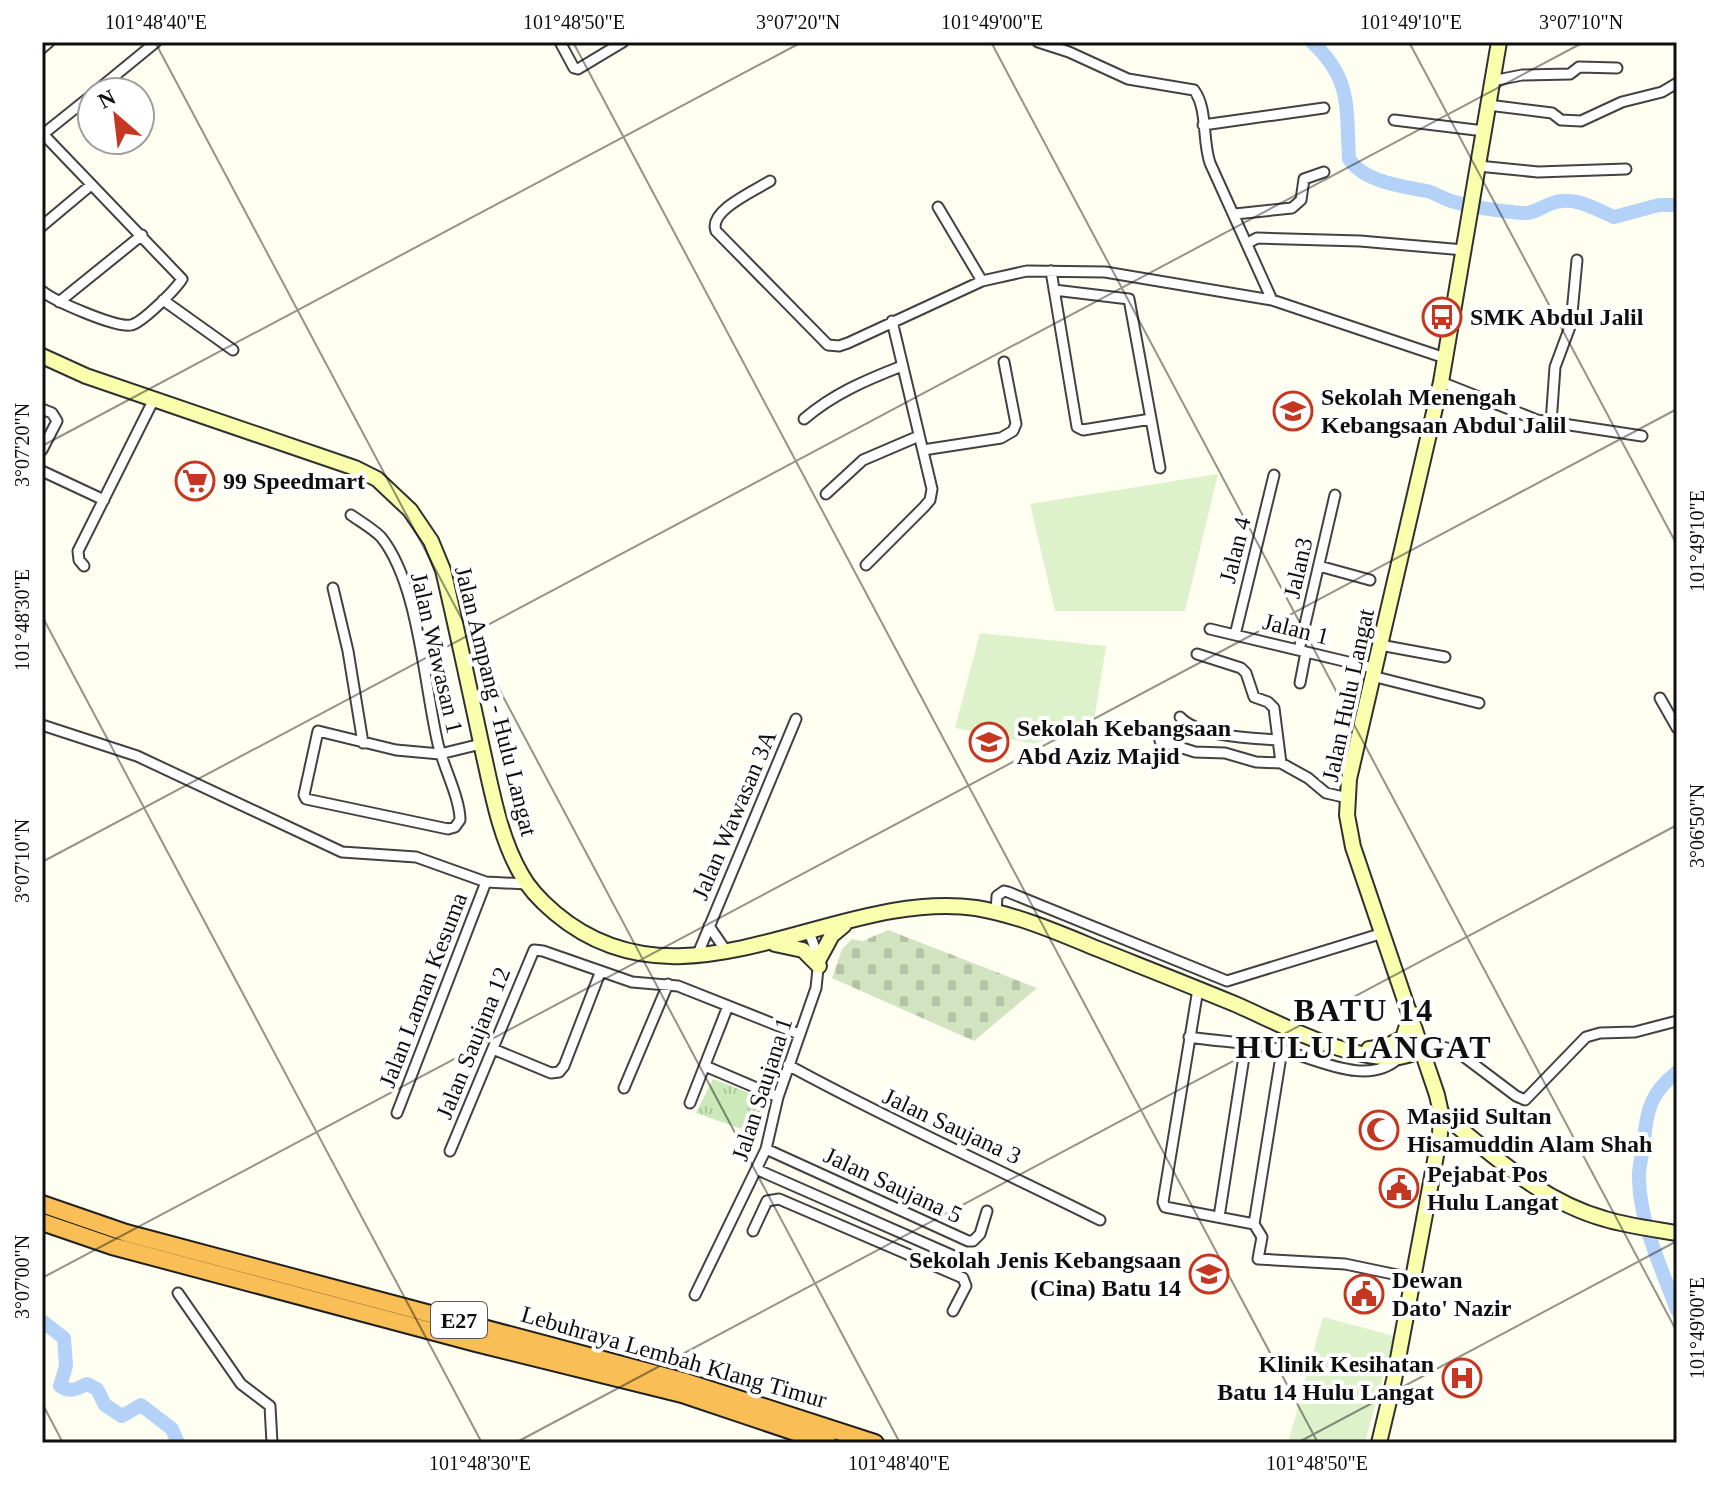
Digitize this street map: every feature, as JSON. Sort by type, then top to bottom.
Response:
[{"type":"highway","name":"Lebuhraya Lembah Klang Timur","points":[[42,1204],[126,1233],[686,1382],[875,1443]]},
{"type":"highway","name":"Lebuhraya Lembah Klang Timur","points":[[42,1222],[112,1246],[476,1343],[682,1394],[828,1443]]},
{"type":"street","points":[[42,48],[49,42]]},
{"type":"street","points":[[560,42],[574,68],[578,69],[623,42]]},
{"type":"street","points":[[1038,42],[1069,52],[1128,79],[1194,90],[1200,101],[1210,163],[1272,300]]},
{"type":"street","name":"Jalan Hulu Langat","points":[[1379,1443],[1394,1380],[1440,1134],[1441,1113],[1411,1013],[1353,847],[1347,815],[1348,798],[1351,768],[1372,672],[1441,382],[1499,42]]},
{"type":"street","points":[[115,76],[155,43]]},
{"type":"street","points":[[1492,81],[1522,75],[1570,74],[1579,67],[1617,68]]},
{"type":"street","points":[[1488,105],[1552,113],[1561,120],[1581,121],[1622,102],[1662,92],[1677,83]]},
{"type":"street","points":[[42,291],[73,309],[125,326],[132,325],[163,300],[182,279],[42,135],[76,108]]},
{"type":"street","points":[[1203,125],[1324,108]]},
{"type":"street","points":[[1394,120],[1484,131]]},
{"type":"street","points":[[1478,166],[1538,172],[1626,169]]},
{"type":"street","points":[[1235,214],[1292,208],[1301,200],[1304,179],[1324,172]]},
{"type":"street","points":[[770,181],[723,210],[713,224],[716,231],[828,345],[848,343],[982,281],[1027,271],[1105,272],[1272,300],[1445,358]]},
{"type":"street","points":[[42,226],[91,185]]},
{"type":"street","points":[[938,207],[982,281]]},
{"type":"street","points":[[59,302],[142,235]]},
{"type":"street","points":[[1248,243],[1257,238],[1360,241],[1464,250]]},
{"type":"street","points":[[1551,423],[1555,367],[1571,324],[1577,260]]},
{"type":"street","points":[[1051,271],[1077,427],[1083,430],[1151,419]]},
{"type":"street","points":[[1054,290],[1128,297],[1160,468]]},
{"type":"street","points":[[163,300],[233,350]]},
{"type":"street","points":[[866,565],[930,500],[932,489],[892,321]]},
{"type":"street","name":"Jalan Ampang - Hulu Langat","points":[[42,356],[86,376],[333,458],[377,479],[397,496],[431,541],[443,570],[481,744],[506,840],[527,884],[557,915],[600,941],[637,953],[697,956],[768,943],[879,914],[937,906],[996,913],[1062,935],[1352,1051],[1400,1057],[1423,1050]]},
{"type":"street","points":[[923,450],[1001,438],[1013,431],[1016,424],[1004,362]]},
{"type":"street","points":[[804,419],[823,403],[848,389],[902,366]]},
{"type":"street","points":[[1441,382],[1537,420],[1642,436]]},
{"type":"street","points":[[84,566],[79,560],[78,551],[154,399]]},
{"type":"street","points":[[42,409],[52,413],[57,421],[42,450]]},
{"type":"street","points":[[826,494],[863,460],[919,436]]},
{"type":"street","points":[[42,471],[104,500]]},
{"type":"street","name":"Jalan 4","points":[[1235,635],[1274,475]]},
{"type":"street","name":"Jalan3","points":[[1300,683],[1302,651],[1335,495]]},
{"type":"street","name":"Jalan Wawasan 1","points":[[351,515],[379,536],[399,570],[418,639],[440,754],[460,815],[455,827],[448,829],[306,799],[304,795],[318,731],[363,743]]},
{"type":"street","points":[[1319,566],[1370,580]]},
{"type":"street","points":[[333,588],[348,651],[363,743],[440,754],[481,744]]},
{"type":"street","name":"Jalan 1","points":[[1210,629],[1302,651],[1479,703]]},
{"type":"street","points":[[1380,645],[1445,657]]},
{"type":"street","points":[[1197,654],[1244,670],[1254,697],[1274,708],[1281,763]]},
{"type":"street","points":[[1660,698],[1677,728]]},
{"type":"street","points":[[1180,717],[1199,728],[1246,738],[1277,740]]},
{"type":"street","name":"Jalan Wawasan 3A","points":[[697,956],[796,719]]},
{"type":"street","points":[[42,725],[137,756],[342,852],[416,857],[486,882],[527,884]]},
{"type":"street","points":[[1160,741],[1195,752],[1225,753],[1256,762],[1281,763],[1308,778],[1326,793],[1348,798]]},
{"type":"street","name":"Jalan Laman Kesuma","points":[[397,1113],[486,882]]},
{"type":"street","points":[[996,913],[997,896],[1008,892],[1227,981],[1383,933]]},
{"type":"street","points":[[819,962],[832,935],[848,922]]},
{"type":"street","name":"Jalan Wawasan 3A","points":[[709,926],[726,951]]},
{"type":"street","points":[[809,932],[819,962]]},
{"type":"street","points":[[768,943],[786,944],[803,950],[819,962]]},
{"type":"street","name":"Jalan Saujana 12","points":[[450,1151],[534,950],[600,973]]},
{"type":"street","name":"Jalan Saujana 1","points":[[695,1295],[766,1149],[778,1097],[816,988],[819,962]]},
{"type":"street","points":[[493,1049],[551,1073],[559,1072],[600,973],[632,982],[678,986],[799,1034]]},
{"type":"street","points":[[624,1088],[668,984]]},
{"type":"street","points":[[1198,989],[1163,1202],[1167,1209],[1254,1224]]},
{"type":"street","points":[[690,1103],[728,1006]]},
{"type":"street","points":[[1352,1051],[1395,1044],[1403,1038],[1411,1013]]},
{"type":"street","points":[[1423,1050],[1438,1046],[1455,1050],[1525,1100],[1586,1037],[1600,1033],[1635,1032],[1677,1021]]},
{"type":"street","points":[[1189,1037],[1282,1050],[1335,1067],[1363,1070],[1384,1069],[1400,1057],[1420,1070],[1430,1083],[1441,1113],[1536,1189],[1556,1201],[1605,1220],[1677,1233]]},
{"type":"street","points":[[1219,1217],[1246,1044]]},
{"type":"street","points":[[1282,1050],[1254,1224],[1262,1237],[1258,1259],[1345,1264],[1412,1278]]},
{"type":"street","name":"Jalan Saujana 3","points":[[788,1065],[858,1104],[1100,1220]]},
{"type":"street","points":[[705,1066],[778,1097]]},
{"type":"street","name":"Jalan Saujana 5","points":[[766,1149],[968,1241],[973,1241],[980,1234],[987,1211]]},
{"type":"street","name":"Jalan Saujana 5","points":[[758,1170],[972,1264]]},
{"type":"street","points":[[753,1231],[767,1201],[773,1198],[963,1278],[966,1286],[953,1311]]},
{"type":"street","points":[[872,1239],[878,1223]]},
{"type":"street","points":[[178,1293],[241,1384],[270,1406],[272,1443]]},
{"type":"green space","points":[[1218,474],[1185,611],[1055,611],[1030,504]]},
{"type":"green space","points":[[980,633],[1106,646],[1094,721],[1034,744],[955,728]]},
{"type":"green space","points":[[888,930],[1037,988],[974,1041],[832,978],[842,949],[852,939],[863,941]]},
{"type":"green space","points":[[713,1079],[770,1101],[750,1132],[696,1113]]},
{"type":"green space","points":[[1323,1317],[1394,1336],[1365,1443],[1288,1443]]},
{"type":"waterway","points":[[1312,42],[1325,56],[1340,82],[1347,109],[1349,159],[1373,178],[1463,204],[1522,213],[1533,212],[1558,201],[1583,204],[1614,217],[1659,205],[1677,205]]},
{"type":"waterway","points":[[1677,1072],[1661,1087],[1652,1103],[1646,1121],[1639,1174],[1643,1213],[1677,1310]]},
{"type":"waterway","points":[[42,1321],[64,1338],[66,1366],[60,1386],[70,1390],[87,1384],[97,1389],[105,1405],[122,1416],[141,1405],[172,1429],[178,1443]]},
{"type":"place","name":"SMK Abdul Jalil","points":[[1442,317]]},
{"type":"place","name":"Sekolah Menengah Kebangsaan Abdul Jalil","points":[[1293,411]]},
{"type":"place","name":"99 Speedmart","points":[[195,481]]},
{"type":"place","name":"Sekolah Kebangsaan Abd Aziz Majid","points":[[989,742]]},
{"type":"place","name":"Masjid Sultan Hisamuddin Alam Shah","points":[[1379,1130]]},
{"type":"place","name":"Pejabat Pos Hulu Langat","points":[[1399,1188]]},
{"type":"place","name":"Sekolah Jenis Kebangsaan (Cina) Batu 14","points":[[1209,1274]]},
{"type":"place","name":"Dewan Dato' Nazir","points":[[1364,1294]]},
{"type":"place","name":"Klinik Kesihatan Batu 14 Hulu Langat","points":[[1462,1378]]},
{"type":"district","name":"BATU 14 HULU LANGAT","points":[[1364,1028]]}]
